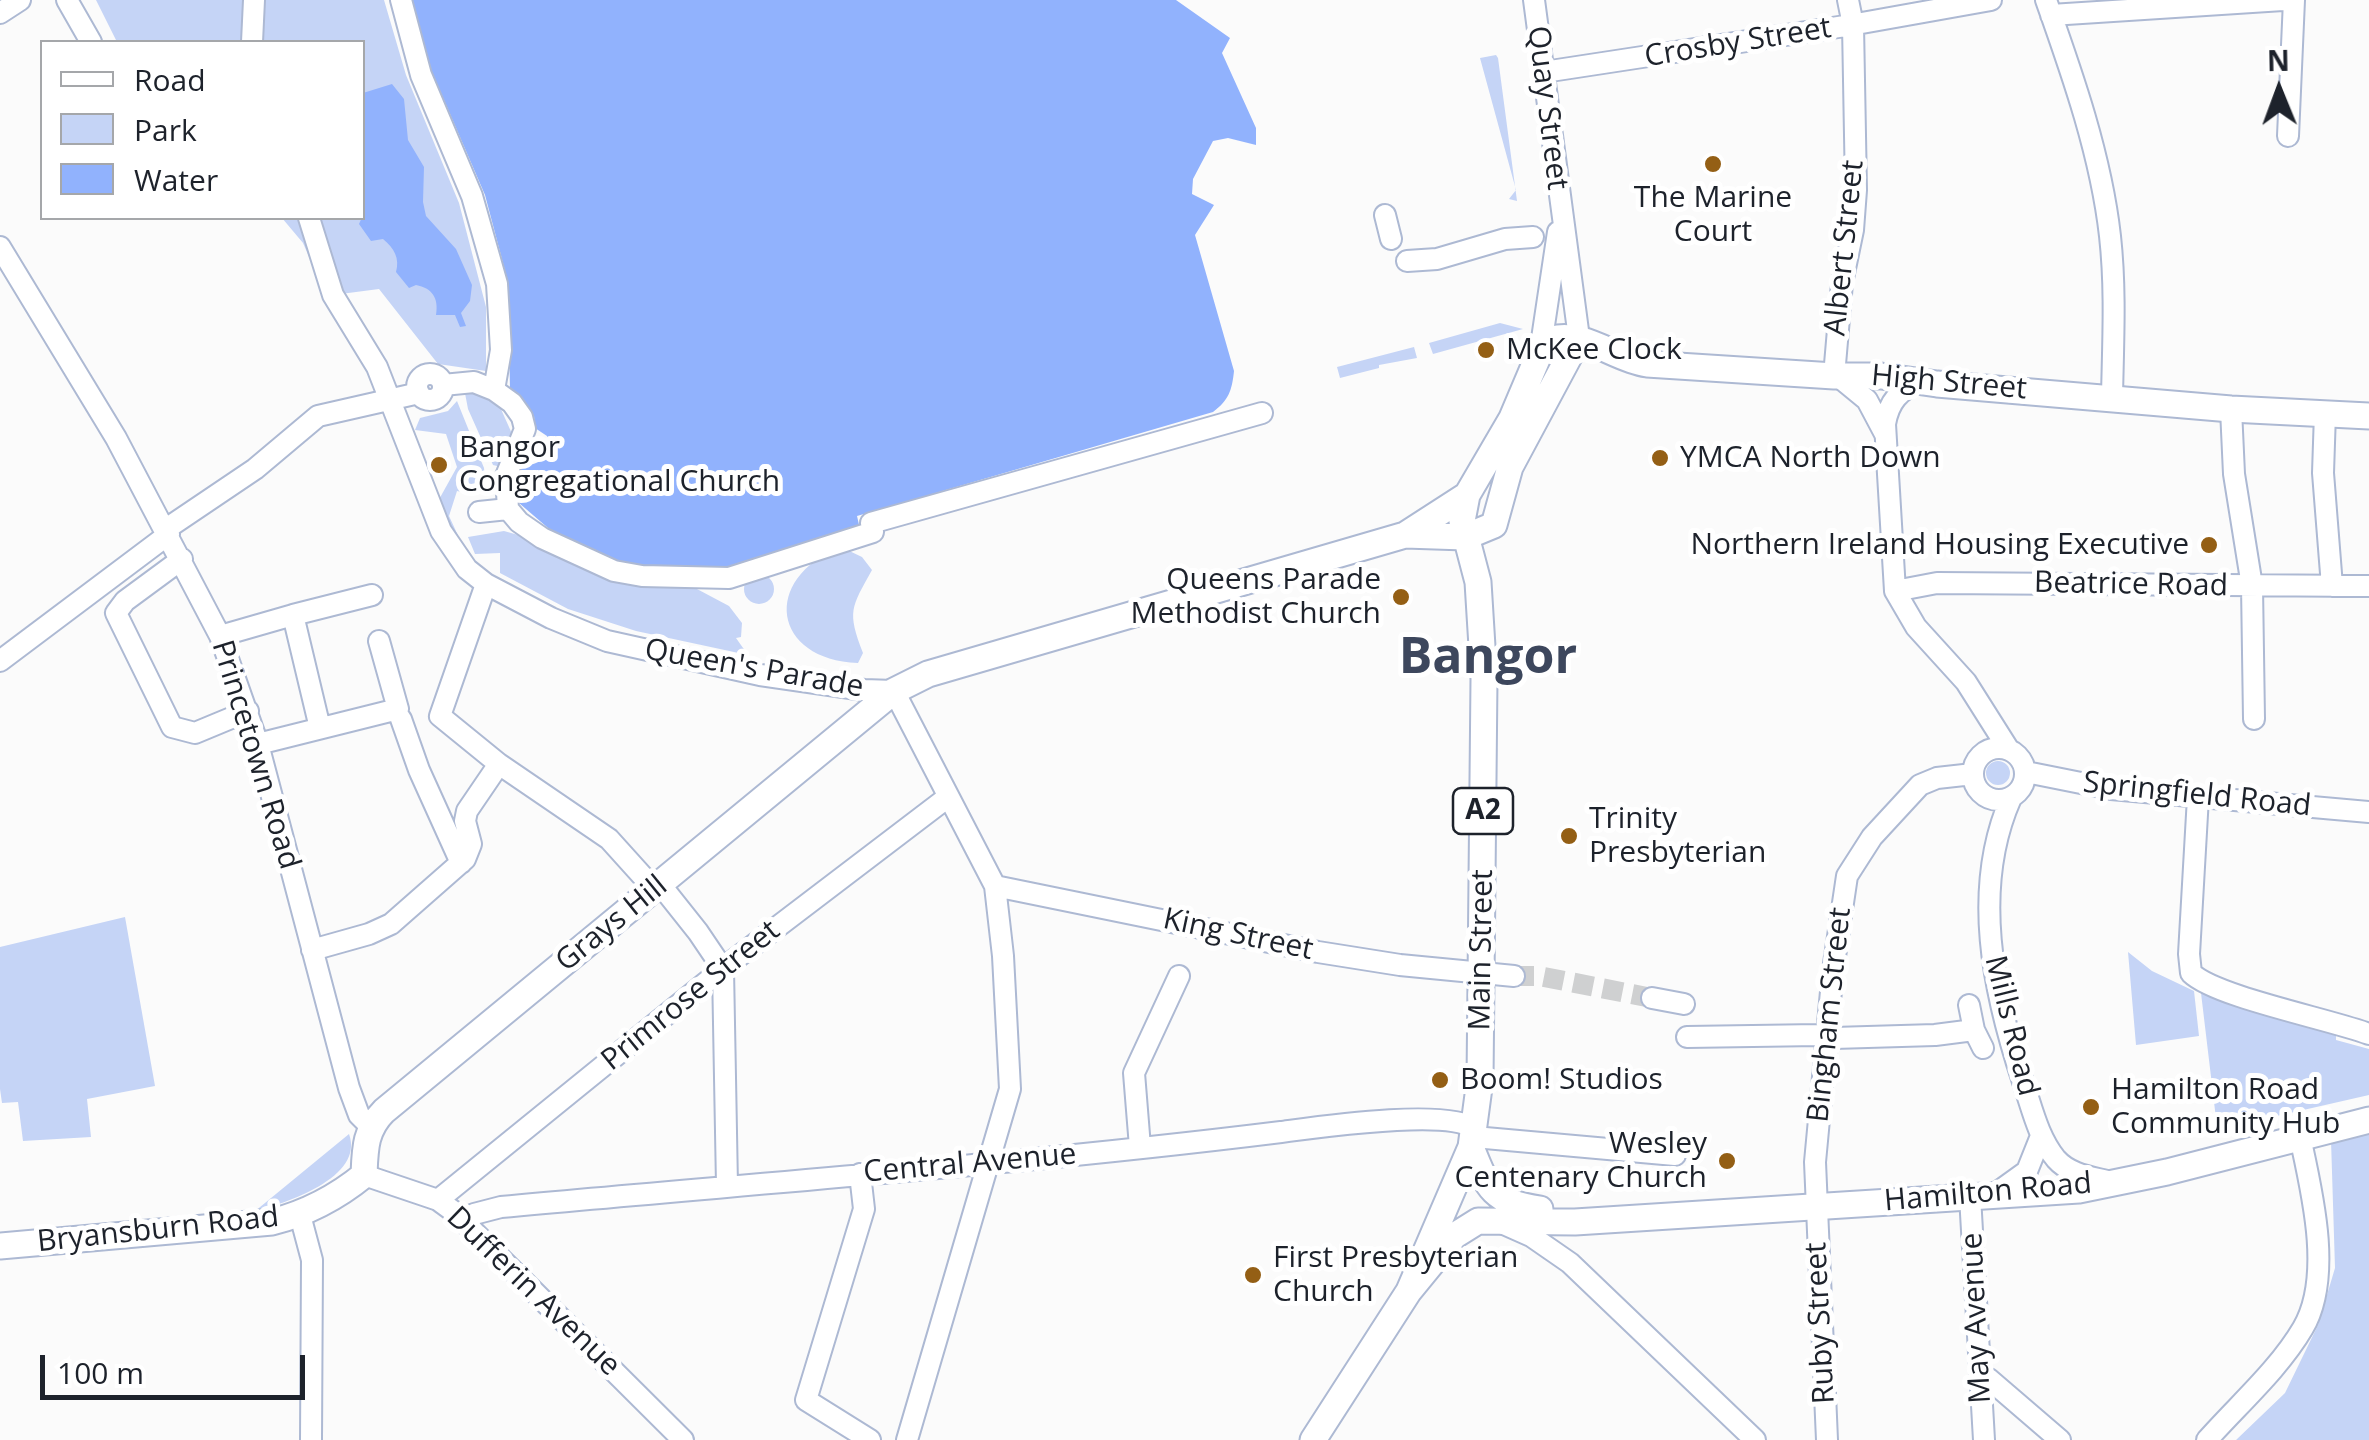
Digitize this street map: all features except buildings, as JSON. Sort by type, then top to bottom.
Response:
[{"type":"main road","name":"High Street","points":[[1579,338],[1637,362],[1836,377],[1881,376],[2231,408],[2369,416]]},
{"type":"main road","points":[[1405,535],[1467,496],[1512,418],[1540,352],[1552,339],[1579,338]]},
{"type":"main road","points":[[1405,535],[1465,537],[1496,522],[1510,467],[1579,338]]},
{"type":"main road","name":"Main Street","points":[[1409,1291],[1474,1137],[1482,972],[1482,620],[1478,582],[1462,521],[1467,496]]},
{"type":"main road","name":"Queen's Parade","points":[[894,691],[928,674],[1405,535]]},
{"type":"main road","name":"Grays Hill","points":[[370,1126],[894,691]]},
{"type":"main road","name":"Hamilton Road","points":[[1488,1220],[1587,1221],[2079,1190],[2167,1172],[2369,1120]]},
{"type":"main road","points":[[364,1175],[370,1126]]},
{"type":"main road","name":"Hamilton Road","points":[[1474,1137],[1485,1182],[1504,1201],[1587,1221]]},
{"type":"main road","name":"Bryansburn Road","points":[[0,1246],[245,1225],[300,1215],[364,1175]]},
{"type":"main road","name":"Main Street","points":[[1314,1440],[1409,1291],[1464,1227],[1488,1220]]},
{"type":"street","points":[[0,14],[20,0]]},
{"type":"street","points":[[68,0],[91,40]]},
{"type":"street","points":[[252,40],[254,0]]},
{"type":"street","points":[[401,0],[421,76],[472,196],[496,284],[502,350],[494,390]]},
{"type":"street","name":"Quay Street","points":[[1534,0],[1560,221]]},
{"type":"street","name":"Albert Street","points":[[1836,377],[1842,283],[1856,190],[1853,25],[1848,0]]},
{"type":"street","name":"Crosby Street","points":[[1544,72],[1990,0]]},
{"type":"street","points":[[2112,397],[2114,299],[2110,236],[2089,136],[2049,8],[2283,0]]},
{"type":"street","points":[[2288,136],[2294,0]]},
{"type":"street","points":[[1385,215],[1391,239]]},
{"type":"street","name":"Queen's Parade","points":[[310,220],[332,295],[369,351],[441,532],[467,569],[486,584],[550,618],[607,641],[760,676],[894,691]]},
{"type":"street","points":[[1407,261],[1436,259],[1506,239],[1529,246],[1560,221]]},
{"type":"street","points":[[1560,221],[1579,338]]},
{"type":"street","points":[[1540,352],[1560,221]]},
{"type":"street","name":"Princetown Road","points":[[0,248],[116,438],[220,636],[258,744],[349,1088],[359,1116],[370,1126]]},
{"type":"street","points":[[0,660],[255,469],[310,420],[326,412],[419,393],[419,382],[428,374],[453,384],[474,382],[494,390],[522,416],[525,429],[506,476],[508,509],[518,522],[542,538],[614,571],[642,576],[730,578],[873,532],[871,523],[1262,413]]},
{"type":"street","points":[[1836,377],[1867,400],[1886,436]]},
{"type":"street","points":[[1920,382],[1906,387],[1890,403],[1886,436],[1895,591],[1916,628],[1966,682],[2009,750],[2020,758],[2026,772],[2023,786],[2012,798],[1988,798],[1976,788],[1972,774],[1978,758],[1984,752],[2009,750]]},
{"type":"street","points":[[2231,408],[2232,459],[2252,586],[2254,718]]},
{"type":"street","points":[[2325,414],[2332,586]]},
{"type":"street","points":[[479,512],[508,509]]},
{"type":"street","points":[[182,559],[125,601],[116,613],[172,727],[195,733],[248,711]]},
{"type":"street","name":"Beatrice Road","points":[[1895,591],[1937,583],[2369,586]]},
{"type":"street","points":[[486,584],[440,716],[499,764],[609,840],[646,880],[658,886],[698,932],[723,969],[727,1186]]},
{"type":"street","points":[[220,636],[372,595]]},
{"type":"street","points":[[292,615],[320,728]]},
{"type":"street","points":[[258,744],[398,709],[379,641]]},
{"type":"street","points":[[894,691],[995,886],[1010,1089],[907,1440]]},
{"type":"street","points":[[401,719],[418,770],[462,863]]},
{"type":"street","points":[[312,950],[391,924],[462,863],[471,844],[465,821],[467,811],[499,764]]},
{"type":"street","name":"Springfield Road","points":[[2026,772],[2082,785],[2369,812]]},
{"type":"street","name":"Bingham Street","points":[[1814,1206],[1814,1162],[1826,1036],[1846,876],[1920,784],[1972,774]]},
{"type":"street","name":"Primrose Street","points":[[438,1200],[723,969],[948,797]]},
{"type":"street","points":[[2198,797],[2191,973],[2200,982],[2229,992],[2369,1034]]},
{"type":"street","name":"Mills Road","points":[[2012,798],[2000,824],[1996,848],[1989,949],[2010,1043],[2041,1136],[2055,1157],[2074,1172],[2112,1182]]},
{"type":"street","name":"King Street","points":[[995,886],[1318,952],[1400,966],[1514,976]]},
{"type":"street","points":[[1140,1147],[1134,1073],[1179,976]]},
{"type":"street","points":[[1652,998],[1684,1004]]},
{"type":"street","points":[[1687,1037],[1935,1035],[1979,1039],[1970,1004]]},
{"type":"street","name":"Central Avenue","points":[[466,1222],[474,1214],[492,1208],[990,1164],[1395,1120],[1466,1122],[1474,1137],[1674,1155]]},
{"type":"street","name":"Mills Road","points":[[1982,1195],[2027,1171],[2041,1136]]},
{"type":"street","points":[[2208,1440],[2294,1342],[2306,1323],[2318,1260],[2311,1191],[2300,1138]]},
{"type":"street","points":[[860,1174],[864,1209],[806,1400],[870,1440]]},
{"type":"street","name":"Dufferin Avenue","points":[[364,1175],[438,1200],[466,1222],[683,1440]]},
{"type":"street","name":"May Avenue","points":[[1982,1195],[1984,1440]]},
{"type":"street","name":"Ruby Street","points":[[1814,1206],[1828,1440]]},
{"type":"street","points":[[300,1215],[312,1260],[311,1440]]},
{"type":"street","points":[[1488,1220],[1518,1229],[1570,1263],[1755,1440]]},
{"type":"street","points":[[1570,1263],[1566,1245],[1587,1221]]},
{"type":"street","points":[[1981,1376],[2002,1389],[2060,1440]]},
{"type":"green space","points":[[96,0],[384,0],[406,75],[459,203],[486,307],[486,371],[438,364],[379,289],[333,295],[324,291],[303,243],[284,220],[365,220],[365,40],[116,40]]},
{"type":"green space","points":[[1480,58],[1498,58],[1515,187]]},
{"type":"green space","points":[[1500,323],[1523,329],[1433,354],[1429,343]]},
{"type":"green space","points":[[1414,347],[1417,358],[1340,378],[1337,367]]},
{"type":"green space","points":[[464,388],[496,398],[513,436],[501,467],[493,465],[468,409]]},
{"type":"green space","points":[[457,401],[484,468],[486,490],[470,494],[457,491],[449,516],[461,542],[446,524],[437,503],[457,467],[446,434],[415,430],[420,418],[448,411]]},
{"type":"green space","points":[[504,531],[529,538],[613,582],[697,589],[729,606],[742,623],[741,637],[736,638],[748,655],[636,631],[568,609],[500,573],[500,553],[475,554],[468,537]]},
{"type":"green space","points":[[841,547],[862,557],[872,570],[854,610],[863,653],[858,663],[830,658],[808,648],[794,633],[787,616],[788,597],[798,578],[815,561]]},
{"type":"green space","points":[[759,574],[770,578],[774,589],[770,600],[759,604],[748,600],[744,589],[748,578]]},
{"type":"green space","points":[[1998,761],[2010,773],[1998,785],[1986,773]]},
{"type":"green space","points":[[125,917],[155,1086],[87,1099],[91,1137],[23,1141],[18,1102],[2,1103],[0,1089],[0,947]]},
{"type":"green space","points":[[2128,952],[2152,971],[2194,991],[2199,1036],[2136,1045]]},
{"type":"green space","points":[[2201,993],[2369,1049],[2369,1095],[2277,1116],[2247,1115],[2217,1127]]},
{"type":"green space","points":[[2369,1129],[2369,1440],[2236,1440],[2285,1393],[2318,1325],[2335,1268],[2331,1140]]},
{"type":"green space","points":[[349,1134],[351,1150],[334,1176],[302,1195],[254,1212]]},
{"type":"water","points":[[410,0],[1176,0],[1230,38],[1222,53],[1256,128],[1256,145],[1228,138],[1213,141],[1193,179],[1192,194],[1214,205],[1195,235],[1234,371],[1229,394],[1213,412],[857,516],[860,529],[721,569],[625,567],[562,540],[519,503],[514,484],[521,466],[539,461],[551,447],[547,436],[535,428],[534,416],[510,390],[508,282],[485,195],[431,70]]},
{"type":"water","points":[[392,84],[404,99],[408,140],[424,167],[426,216],[456,249],[472,285],[470,301],[461,313],[466,326],[460,327],[455,315],[436,315],[430,291],[416,285],[409,288],[396,272],[397,258],[390,246],[383,239],[371,241],[359,224],[365,220],[365,92]]},
{"type":"tunnel","points":[[1514,976],[1539,976],[1652,998]]},
{"type":"place","name":"The Marine Court","points":[[1713,164]]},
{"type":"place","name":"McKee Clock","points":[[1486,350]]},
{"type":"place","name":"YMCA North Down","points":[[1660,458]]},
{"type":"place","name":"Bangor Congregational Church","points":[[439,465]]},
{"type":"place","name":"Northern Ireland Housing Executive","points":[[2209,545]]},
{"type":"place","name":"Queens Parade Methodist Church","points":[[1401,597]]},
{"type":"place","name":"Trinity Presbyterian","points":[[1569,836]]},
{"type":"place","name":"Boom! Studios","points":[[1440,1080]]},
{"type":"place","name":"Hamilton Road Community Hub","points":[[2091,1107]]},
{"type":"place","name":"Wesley Centenary Church","points":[[1727,1161]]},
{"type":"place","name":"First Presbyterian Church","points":[[1253,1275]]},
{"type":"district","name":"Bangor","points":[[1488,659]]}]
